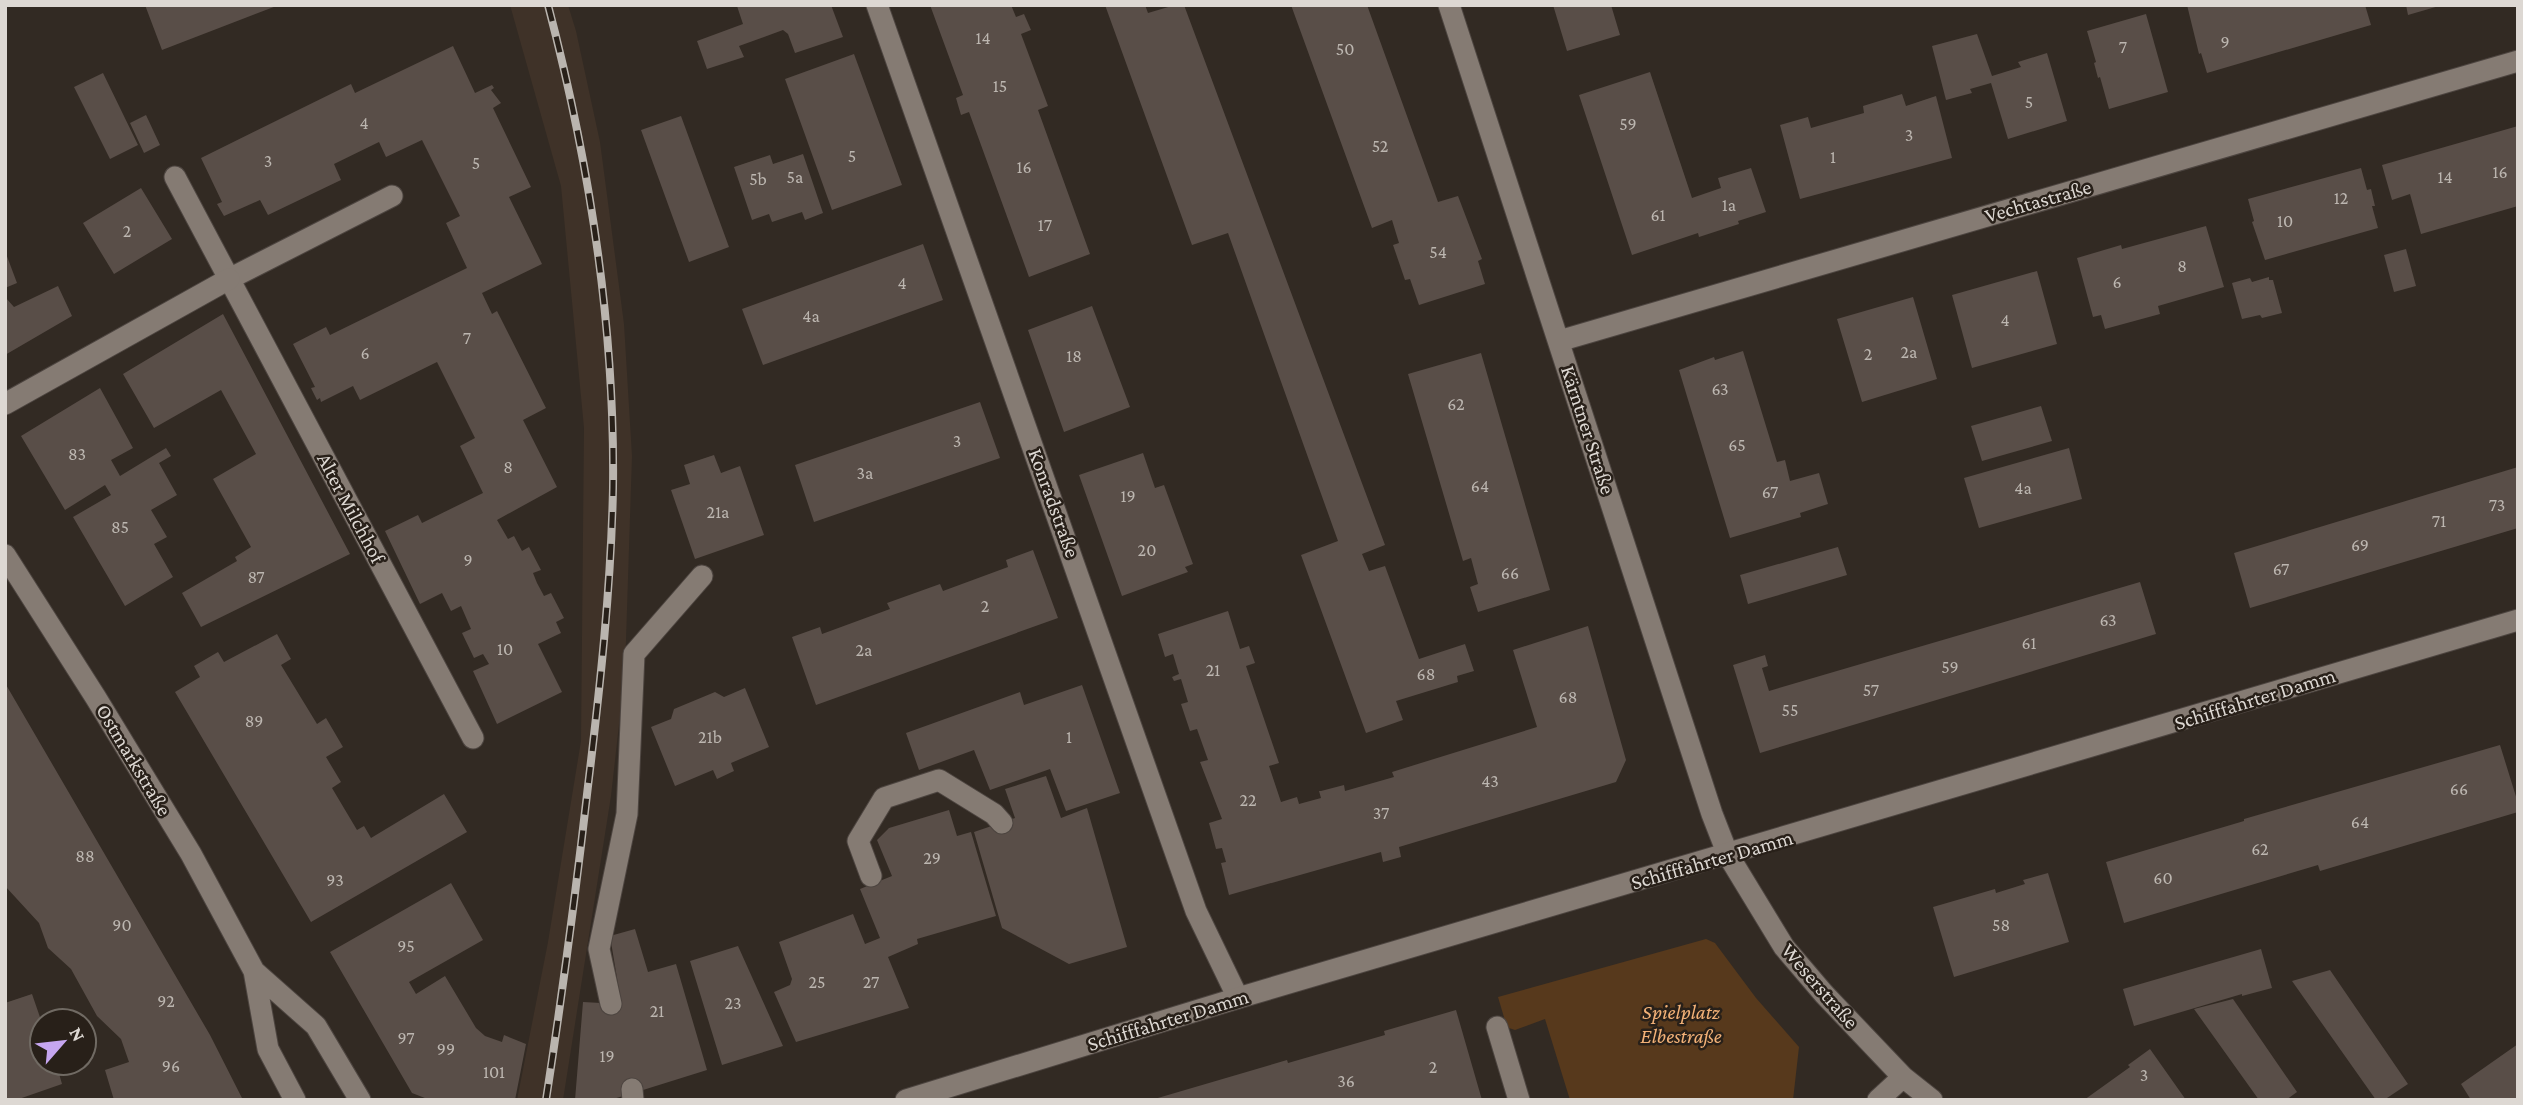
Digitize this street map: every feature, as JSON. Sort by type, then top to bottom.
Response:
[{"type":"street","name":"Konradstraße","points":[[877,5],[1196,911],[1238,999]]},
{"type":"street","name":"Kärntner Straße","points":[[1449,5],[1712,814],[1728,855]]},
{"type":"street","name":"Vechtastraße","points":[[1559,341],[2518,61]]},
{"type":"street","name":"Alter Milchhof","points":[[175,177],[473,738]]},
{"type":"street","points":[[5,404],[229,279],[392,196]]},
{"type":"street","name":"Ostmarkstraße","points":[[5,555],[191,854],[254,971],[268,1049],[295,1100]]},
{"type":"street","points":[[611,1004],[599,949],[627,814],[634,654],[702,576]]},
{"type":"street","name":"Schifffahrter Damm","points":[[906,1100],[2518,620]]},
{"type":"street","points":[[871,876],[858,841],[884,798],[939,780],[994,814],[1002,823]]},
{"type":"street","name":"Weserstraße","points":[[1728,855],[1784,947],[1824,994],[1903,1077],[1932,1100]]},
{"type":"street","name":"Ostmarkstraße","points":[[254,971],[316,1026],[360,1100]]},
{"type":"street","points":[[1497,1027],[1519,1100]]},
{"type":"street","points":[[1878,1100],[1903,1077]]},
{"type":"shaded area","points":[[510,5],[568,5],[576,31],[600,142],[624,324],[632,456],[625,671],[611,796],[563,1100],[517,1100],[548,942],[581,741],[584,428],[561,186]]},
{"type":"green space","name":"Spielplatz Elbestraße","points":[[1706,939],[1715,943],[1756,998],[1799,1047],[1793,1100],[1570,1100],[1545,1019],[1515,1030],[1506,1024],[1498,997]]},
{"type":"building","points":[[145,5],[279,5],[162,50]]},
{"type":"building","points":[[831,5],[843,37],[795,53],[788,34],[783,30],[739,46],[744,57],[707,69],[697,41],[743,24],[737,6]]},
{"type":"building","points":[[930,5],[1011,5],[1016,17],[1024,14],[1031,30],[1021,34],[1048,106],[1038,110],[1090,254],[1029,277],[969,112],[961,115],[956,98],[963,95]]},
{"type":"building","points":[[1105,5],[1145,5],[1148,13],[1184,5],[1385,545],[1362,554],[1369,571],[1385,566],[1419,659],[1465,644],[1474,671],[1457,676],[1458,682],[1396,701],[1403,720],[1366,733],[1301,555],[1338,541],[1228,233],[1192,245]]},
{"type":"building","points":[[1291,5],[1367,5],[1438,202],[1458,196],[1482,259],[1478,261],[1485,284],[1419,305],[1410,279],[1405,280],[1393,245],[1399,243],[1392,220],[1372,228]]},
{"type":"building","points":[[1553,5],[1611,5],[1620,35],[1567,51]]},
{"type":"building","points":[[2187,5],[2365,5],[2371,25],[2207,73],[2201,53],[2199,54]]},
{"type":"building","points":[[2406,5],[2439,5],[2439,6],[2408,15]]},
{"type":"building","points":[[2146,14],[2168,92],[2109,109],[2100,77],[2098,78],[2087,31]]},
{"type":"building","points":[[1977,34],[1992,76],[2021,67],[2018,62],[2047,53],[2067,121],[2008,139],[1991,83],[1970,89],[1972,93],[1946,100],[1932,46]]},
{"type":"building","points":[[453,46],[475,93],[492,85],[494,88],[491,90],[501,103],[493,108],[531,187],[509,197],[542,264],[482,293],[492,314],[497,311],[546,408],[523,420],[557,487],[497,520],[508,539],[514,536],[522,551],[529,547],[541,570],[533,573],[537,583],[544,596],[551,593],[564,618],[556,622],[561,633],[538,644],[562,692],[497,724],[473,671],[489,664],[483,654],[474,658],[462,633],[471,629],[461,606],[451,611],[442,593],[420,604],[385,531],[418,515],[422,523],[483,493],[460,446],[475,438],[437,362],[360,400],[353,386],[321,402],[311,388],[315,387],[293,344],[326,327],[330,335],[467,268],[446,223],[460,216],[422,140],[386,157],[379,142],[334,164],[341,180],[268,215],[260,200],[224,216],[217,204],[222,202],[201,158],[351,84],[355,93]]},
{"type":"building","points":[[854,54],[902,185],[832,210],[785,79]]},
{"type":"building","points":[[1650,72],[1692,198],[1721,188],[1718,178],[1751,168],[1766,212],[1699,237],[1698,233],[1632,255],[1579,95]]},
{"type":"building","points":[[103,73],[138,145],[110,159],[74,87]]},
{"type":"building","points":[[1902,94],[1906,106],[1936,96],[1952,158],[1800,199],[1780,125],[1808,117],[1811,128],[1864,113],[1863,106]]},
{"type":"building","points":[[146,115],[160,145],[144,153],[130,123]]},
{"type":"building","points":[[681,116],[729,247],[689,262],[641,130]]},
{"type":"building","points":[[2518,126],[2518,206],[2421,234],[2410,194],[2392,200],[2382,165]]},
{"type":"building","points":[[803,154],[823,213],[805,220],[802,212],[772,222],[769,214],[752,220],[734,167],[770,155],[773,164]]},
{"type":"building","points":[[2361,168],[2367,190],[2371,189],[2378,228],[2265,260],[2252,222],[2254,221],[2248,199]]},
{"type":"building","points":[[141,188],[172,239],[114,274],[83,223]]},
{"type":"building","points":[[2206,226],[2224,287],[2158,306],[2160,314],[2105,329],[2101,315],[2093,317],[2077,258]]},
{"type":"building","points":[[923,244],[943,300],[763,365],[742,309]]},
{"type":"building","points":[[2406,249],[2416,286],[2394,292],[2384,255]]},
{"type":"building","points":[[5,251],[17,283],[5,288]]},
{"type":"building","points":[[2037,271],[2057,344],[1972,368],[1952,295]]},
{"type":"building","points":[[2269,277],[2269,280],[2273,280],[2282,313],[2242,319],[2232,283],[2250,278],[2252,282]]},
{"type":"building","points":[[58,286],[72,316],[5,355],[5,297],[14,307]]},
{"type":"building","points":[[1913,297],[1937,379],[1862,402],[1837,319]]},
{"type":"building","points":[[1092,306],[1130,407],[1064,432],[1028,330]]},
{"type":"building","points":[[223,314],[350,554],[201,627],[182,593],[237,561],[235,557],[251,547],[213,479],[256,454],[221,390],[154,428],[123,374]]},
{"type":"building","points":[[1743,351],[1777,462],[1785,460],[1790,481],[1819,473],[1828,504],[1800,513],[1801,517],[1730,538],[1679,370],[1714,357],[1715,360]]},
{"type":"building","points":[[1481,353],[1550,590],[1478,612],[1470,587],[1478,584],[1471,558],[1463,561],[1408,374]]},
{"type":"building","points":[[100,388],[133,448],[111,460],[120,476],[166,448],[171,456],[159,463],[177,495],[151,510],[167,537],[154,544],[173,577],[125,606],[73,517],[111,495],[105,485],[65,510],[21,436]]},
{"type":"building","points":[[980,402],[1000,458],[814,522],[795,465]]},
{"type":"building","points":[[2041,406],[2052,441],[1982,461],[1971,426]]},
{"type":"building","points":[[2069,448],[2082,499],[1979,528],[1964,478]]},
{"type":"building","points":[[1143,453],[1155,488],[1164,485],[1193,564],[1185,567],[1188,572],[1122,596],[1079,475]]},
{"type":"building","points":[[714,455],[721,473],[740,466],[764,535],[695,559],[671,490],[690,484],[684,465]]},
{"type":"building","points":[[2518,467],[2518,528],[2250,608],[2234,553]]},
{"type":"building","points":[[1838,547],[1847,575],[1748,604],[1740,575]]},
{"type":"building","points":[[1033,550],[1058,618],[816,705],[792,637],[820,627],[822,634],[890,609],[887,603],[940,584],[943,591],[1008,567],[1006,560]]},
{"type":"building","points":[[2140,582],[2156,634],[1760,753],[1733,665],[1765,655],[1768,666],[1762,668],[1769,691]]},
{"type":"building","points":[[1228,611],[1240,649],[1249,646],[1255,663],[1246,666],[1279,763],[1269,766],[1281,802],[1297,797],[1299,804],[1321,798],[1319,791],[1344,785],[1345,791],[1394,777],[1392,772],[1537,727],[1513,650],[1588,626],[1626,760],[1616,782],[1399,847],[1401,857],[1383,862],[1381,852],[1229,895],[1221,863],[1226,862],[1222,848],[1216,849],[1209,823],[1222,819],[1200,762],[1208,760],[1197,729],[1190,731],[1181,704],[1188,702],[1181,679],[1174,681],[1172,677],[1179,674],[1173,654],[1165,657],[1158,634]]},
{"type":"building","points":[[277,634],[291,659],[281,665],[317,724],[326,718],[343,747],[326,757],[341,782],[332,788],[357,830],[364,826],[371,838],[444,794],[467,832],[311,922],[175,692],[200,677],[194,666],[218,652],[224,662]]},
{"type":"building","points":[[5,683],[210,1035],[243,1100],[114,1100],[105,1070],[129,1062],[121,1039],[98,1017],[98,1007],[92,1007],[71,969],[48,948],[39,923],[5,886]]},
{"type":"building","points":[[1082,685],[1120,793],[1066,811],[1050,769],[990,790],[974,750],[919,770],[906,733],[1020,692],[1024,705]]},
{"type":"building","points":[[745,688],[769,747],[731,763],[734,771],[717,779],[713,770],[675,786],[651,727],[671,719],[674,709],[715,692],[724,697]]},
{"type":"building","points":[[2500,745],[2518,803],[2518,812],[2320,871],[2318,865],[2124,923],[2106,862]]},
{"type":"building","points":[[1046,776],[1061,818],[1087,808],[1127,947],[1069,964],[1002,928],[974,832],[1015,818],[1005,789]]},
{"type":"building","points":[[949,810],[957,836],[971,832],[996,916],[917,939],[918,944],[888,957],[909,1008],[796,1042],[774,992],[790,985],[792,979],[779,942],[853,914],[865,944],[880,938],[860,889],[892,876],[877,840],[889,828]]},
{"type":"building","points":[[2048,873],[2069,942],[1954,977],[1933,907],[1995,889],[1996,893],[2025,884],[2023,880]]},
{"type":"building","points":[[451,883],[483,940],[409,982],[416,994],[445,976],[476,1028],[485,1036],[502,1042],[504,1035],[526,1044],[515,1100],[430,1100],[412,1093],[330,952]]},
{"type":"building","points":[[635,929],[648,972],[676,964],[707,1070],[643,1090],[642,1086],[622,1091],[623,1096],[610,1100],[575,1100],[583,1002],[601,1003],[601,1006],[621,1002],[610,936]]},
{"type":"building","points":[[738,946],[783,1046],[722,1065],[690,961]]},
{"type":"building","points":[[2261,949],[2272,988],[2242,994],[2134,1026],[2123,989]]},
{"type":"building","points":[[2330,970],[2408,1084],[2384,1100],[2376,1100],[2292,981]]},
{"type":"building","points":[[32,994],[36,1007],[28,1007],[28,1077],[60,1077],[62,1084],[16,1100],[5,1100],[5,1003]]},
{"type":"building","points":[[2233,999],[2297,1092],[2286,1100],[2259,1100],[2194,1009]]},
{"type":"building","points":[[1456,1010],[1482,1100],[1151,1100],[1287,1060],[1288,1063],[1385,1035],[1384,1031]]},
{"type":"building","points":[[2518,1044],[2518,1100],[2471,1100],[2461,1084]]},
{"type":"building","points":[[2150,1049],[2186,1100],[2084,1100],[2130,1067],[2128,1065]]},
{"type":"railway","points":[[546,1100],[574,904],[597,712],[613,488],[609,366],[597,244],[576,124],[548,5]]}]
